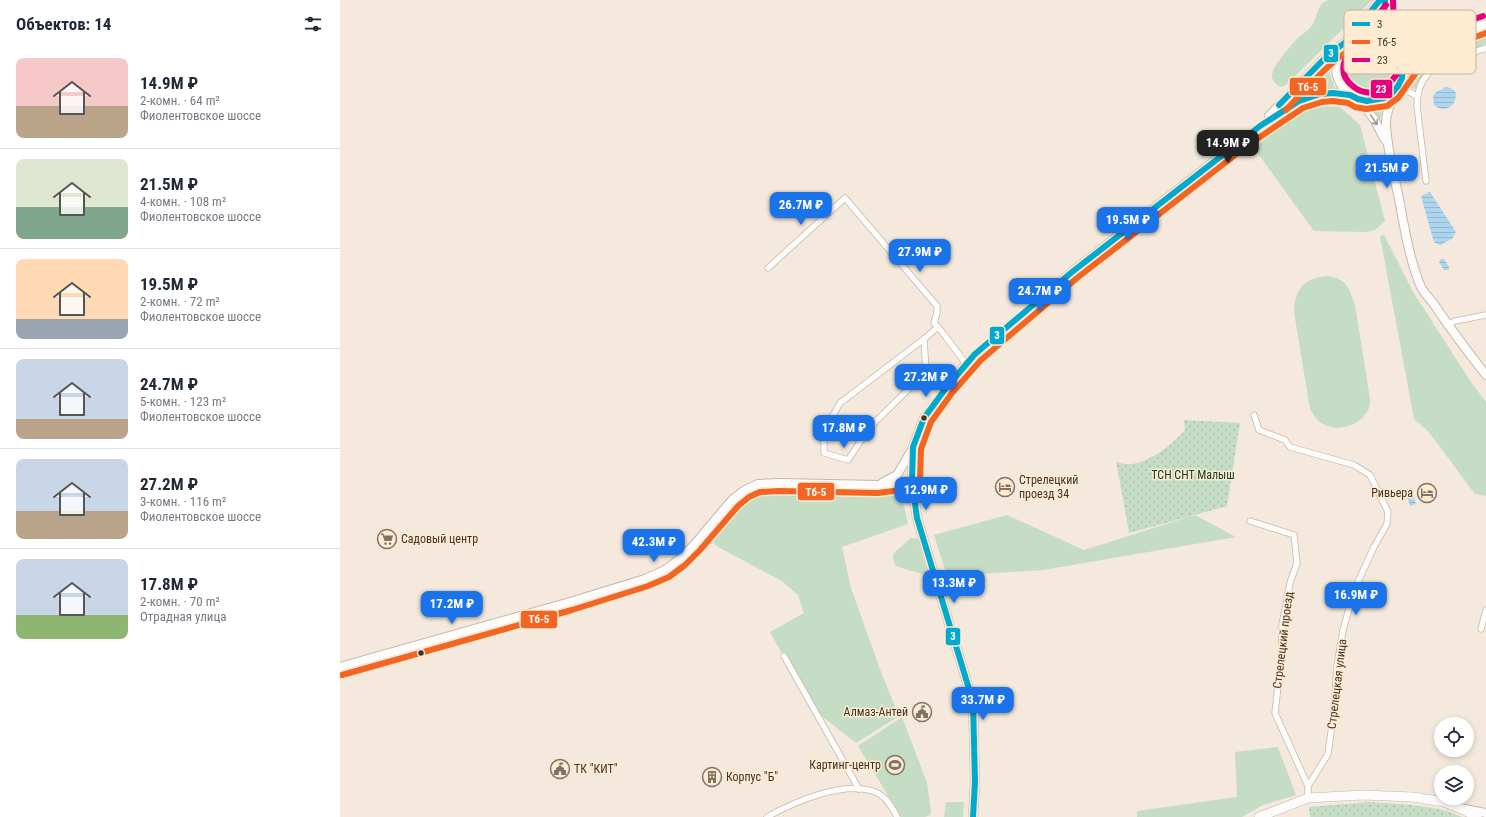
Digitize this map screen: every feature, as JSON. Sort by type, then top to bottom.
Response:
[{"type":"main road","points":[[1372,10],[1380,0]]},
{"type":"main road","points":[[1385,0],[1385,10]]},
{"type":"main road","points":[[1476,28],[1486,24]]},
{"type":"main road","points":[[1344,44],[1337,54],[1335,72],[1343,89],[1358,99],[1367,101],[1384,98],[1392,93],[1405,74]]},
{"type":"main road","points":[[1258,128],[1325,58],[1344,44]]},
{"type":"main road","points":[[1402,74],[1387,112],[1387,144],[1412,257],[1422,288],[1447,325],[1486,375]]},
{"type":"main road","points":[[878,485],[897,475],[913,447],[924,418],[966,364],[1072,272],[1258,128],[1299,100],[1309,96],[1333,93],[1350,95]]},
{"type":"main road","points":[[1358,99],[1374,119],[1387,144]]},
{"type":"main road","points":[[913,447],[912,481],[917,518],[973,702],[975,782],[973,817]]},
{"type":"main road","points":[[878,485],[912,481]]},
{"type":"main road","points":[[340,667],[563,604],[645,579],[665,570],[680,559],[732,500],[745,490],[758,484],[779,482],[878,485],[896,487],[907,494],[914,502]]},
{"type":"main road","points":[[1259,817],[1319,799],[1363,795],[1413,797],[1444,802],[1477,817]]},
{"type":"main road","points":[[1259,817],[1308,798],[1411,800],[1445,805],[1469,817]]},
{"type":"main road","points":[[1462,809],[1486,813]]},
{"type":"street","points":[[1476,52],[1486,48]]},
{"type":"street","points":[[1426,181],[1417,96],[1426,76],[1429,74]]},
{"type":"street","points":[[1400,82],[1417,96]]},
{"type":"street","points":[[768,268],[845,198],[936,306],[937,313],[934,323],[966,364]]},
{"type":"street","points":[[1447,325],[1455,321],[1486,315]]},
{"type":"street","points":[[924,339],[926,372],[870,427],[848,460],[824,453],[824,431],[840,403],[938,327]]},
{"type":"street","name":"Стрелецкая улица","points":[[1254,415],[1259,430],[1285,440],[1290,447],[1354,465],[1370,475],[1388,512],[1387,524],[1374,546],[1355,588],[1343,630],[1337,666],[1334,710],[1328,754],[1308,786]]},
{"type":"street","name":"Стрелецкий проезд","points":[[1250,521],[1294,535],[1297,563],[1290,583],[1282,625],[1282,670],[1278,686],[1275,712],[1308,786]]},
{"type":"street","points":[[1481,629],[1486,610]]},
{"type":"street","points":[[784,656],[859,790]]},
{"type":"street","points":[[1308,786],[1308,798]]},
{"type":"street","points":[[766,817],[809,798],[847,789],[876,792],[888,802],[897,817]]},
{"type":"green space","points":[[1328,0],[1372,0],[1362,10],[1344,10],[1344,28],[1286,85],[1281,87],[1273,80],[1272,76],[1275,67],[1293,43],[1310,28],[1319,8]]},
{"type":"green space","points":[[1486,37],[1486,44],[1476,48],[1476,41]]},
{"type":"green space","points":[[1344,51],[1344,74],[1394,74],[1393,78],[1387,87],[1378,93],[1372,95],[1362,95],[1356,93],[1347,87],[1341,78],[1339,72],[1339,62]]},
{"type":"green space","points":[[1329,60],[1330,75],[1336,90],[1315,91],[1280,110]]},
{"type":"green space","points":[[1412,74],[1426,74],[1415,89],[1410,88],[1407,82]]},
{"type":"green space","points":[[1383,105],[1380,121],[1370,108]]},
{"type":"green space","points":[[1308,106],[1340,107],[1360,125],[1385,221],[1375,230],[1367,232],[1314,231],[1254,148]]},
{"type":"green space","points":[[1384,235],[1413,292],[1471,382],[1486,402],[1486,496],[1475,494],[1428,431],[1414,419],[1380,236]]},
{"type":"green space","points":[[1326,276],[1338,279],[1346,284],[1353,299],[1370,399],[1369,409],[1363,417],[1352,425],[1339,428],[1320,422],[1315,418],[1310,409],[1294,312],[1296,298],[1301,287],[1311,280]]},
{"type":"green space","name":"ТСН СНТ Малыш","points":[[1184,420],[1240,423],[1227,506],[1129,533],[1116,461],[1125,464],[1134,464],[1154,456],[1172,443],[1185,430]]},
{"type":"green space","points":[[758,491],[896,493],[902,498],[908,524],[842,547],[851,588],[881,672],[899,716],[856,743],[814,710],[770,632],[804,613],[798,595],[782,581],[718,547],[712,541],[714,533],[723,518]]},
{"type":"green space","points":[[1007,515],[1084,550],[1195,515],[1236,537],[1043,570],[947,576],[934,535]]},
{"type":"green space","points":[[911,538],[918,539],[927,571],[922,574],[896,566],[894,561],[894,553]]},
{"type":"green space","name":"Картинг-центр","points":[[902,717],[927,783],[931,812],[930,815],[925,817],[901,817],[858,746]]},
{"type":"green space","points":[[1278,747],[1296,795],[1263,805],[1242,817],[1137,817],[1137,811],[1237,797],[1235,752]]},
{"type":"green space","points":[[946,802],[964,802],[963,817],[944,817]]},
{"type":"green space","points":[[1369,802],[1404,804],[1430,808],[1453,813],[1462,817],[1310,817],[1309,807]]},
{"type":"water","points":[[1446,87],[1455,91],[1455,100],[1450,107],[1442,109],[1438,108],[1434,105],[1433,96],[1436,92]]},
{"type":"water","points":[[1430,192],[1456,232],[1452,239],[1440,245],[1435,243],[1433,239],[1421,196]]},
{"type":"water","points":[[1441,259],[1444,259],[1449,267],[1448,270],[1444,270],[1439,262]]},
{"type":"water","points":[[1411,488],[1416,504],[1410,506],[1405,490]]},
{"type":"transit line","name":"3","points":[[1372,10],[1380,0]]},
{"type":"transit line","name":"3","points":[[1385,0],[1385,10]]},
{"type":"transit line","name":"23","points":[[1393,0],[1393,10]]},
{"type":"transit line","name":"23","points":[[1382,10],[1386,5]]},
{"type":"transit line","name":"23","points":[[1476,18],[1483,16]]},
{"type":"transit line","name":"Тб-5","points":[[1476,37],[1486,33]]},
{"type":"transit line","name":"3","points":[[1279,105],[1325,58],[1344,43]]},
{"type":"transit line","name":"Тб-5","points":[[1286,110],[1314,80],[1344,54]]},
{"type":"transit line","name":"23","points":[[1344,66],[1344,73]]},
{"type":"transit line","name":"23","points":[[1344,74],[1347,80],[1354,87],[1363,92],[1374,92],[1380,90],[1385,87],[1396,74]]},
{"type":"transit line","name":"3","points":[[973,817],[975,782],[973,702],[917,518],[912,481],[913,447],[924,418],[946,388],[975,354],[1072,272],[1260,126],[1299,101],[1320,94],[1333,93],[1350,95],[1367,101],[1384,98],[1392,93],[1398,86],[1402,74]]},
{"type":"transit line","name":"Тб-5","points":[[342,675],[572,610],[648,586],[669,577],[685,565],[700,550],[738,506],[749,497],[760,492],[878,493],[916,488],[920,482],[921,449],[931,422],[952,393],[981,360],[1077,278],[1248,145],[1303,108],[1322,102],[1333,101],[1348,103],[1355,107],[1366,109],[1387,106],[1398,98],[1415,74]]},
{"type":"place","name":"Стрелецкий проезд 34","points":[[1005,487]]},
{"type":"place","name":"Ривьера","points":[[1427,493]]},
{"type":"place","name":"Садовый центр","points":[[387,539]]},
{"type":"place","name":"Алмаз-Антей","points":[[922,712]]},
{"type":"place","name":"Картинг-центр","points":[[895,765]]},
{"type":"place","name":"ТК \"КИТ\"","points":[[560,769]]},
{"type":"place","name":"Корпус \"Б\"","points":[[712,777]]}]
